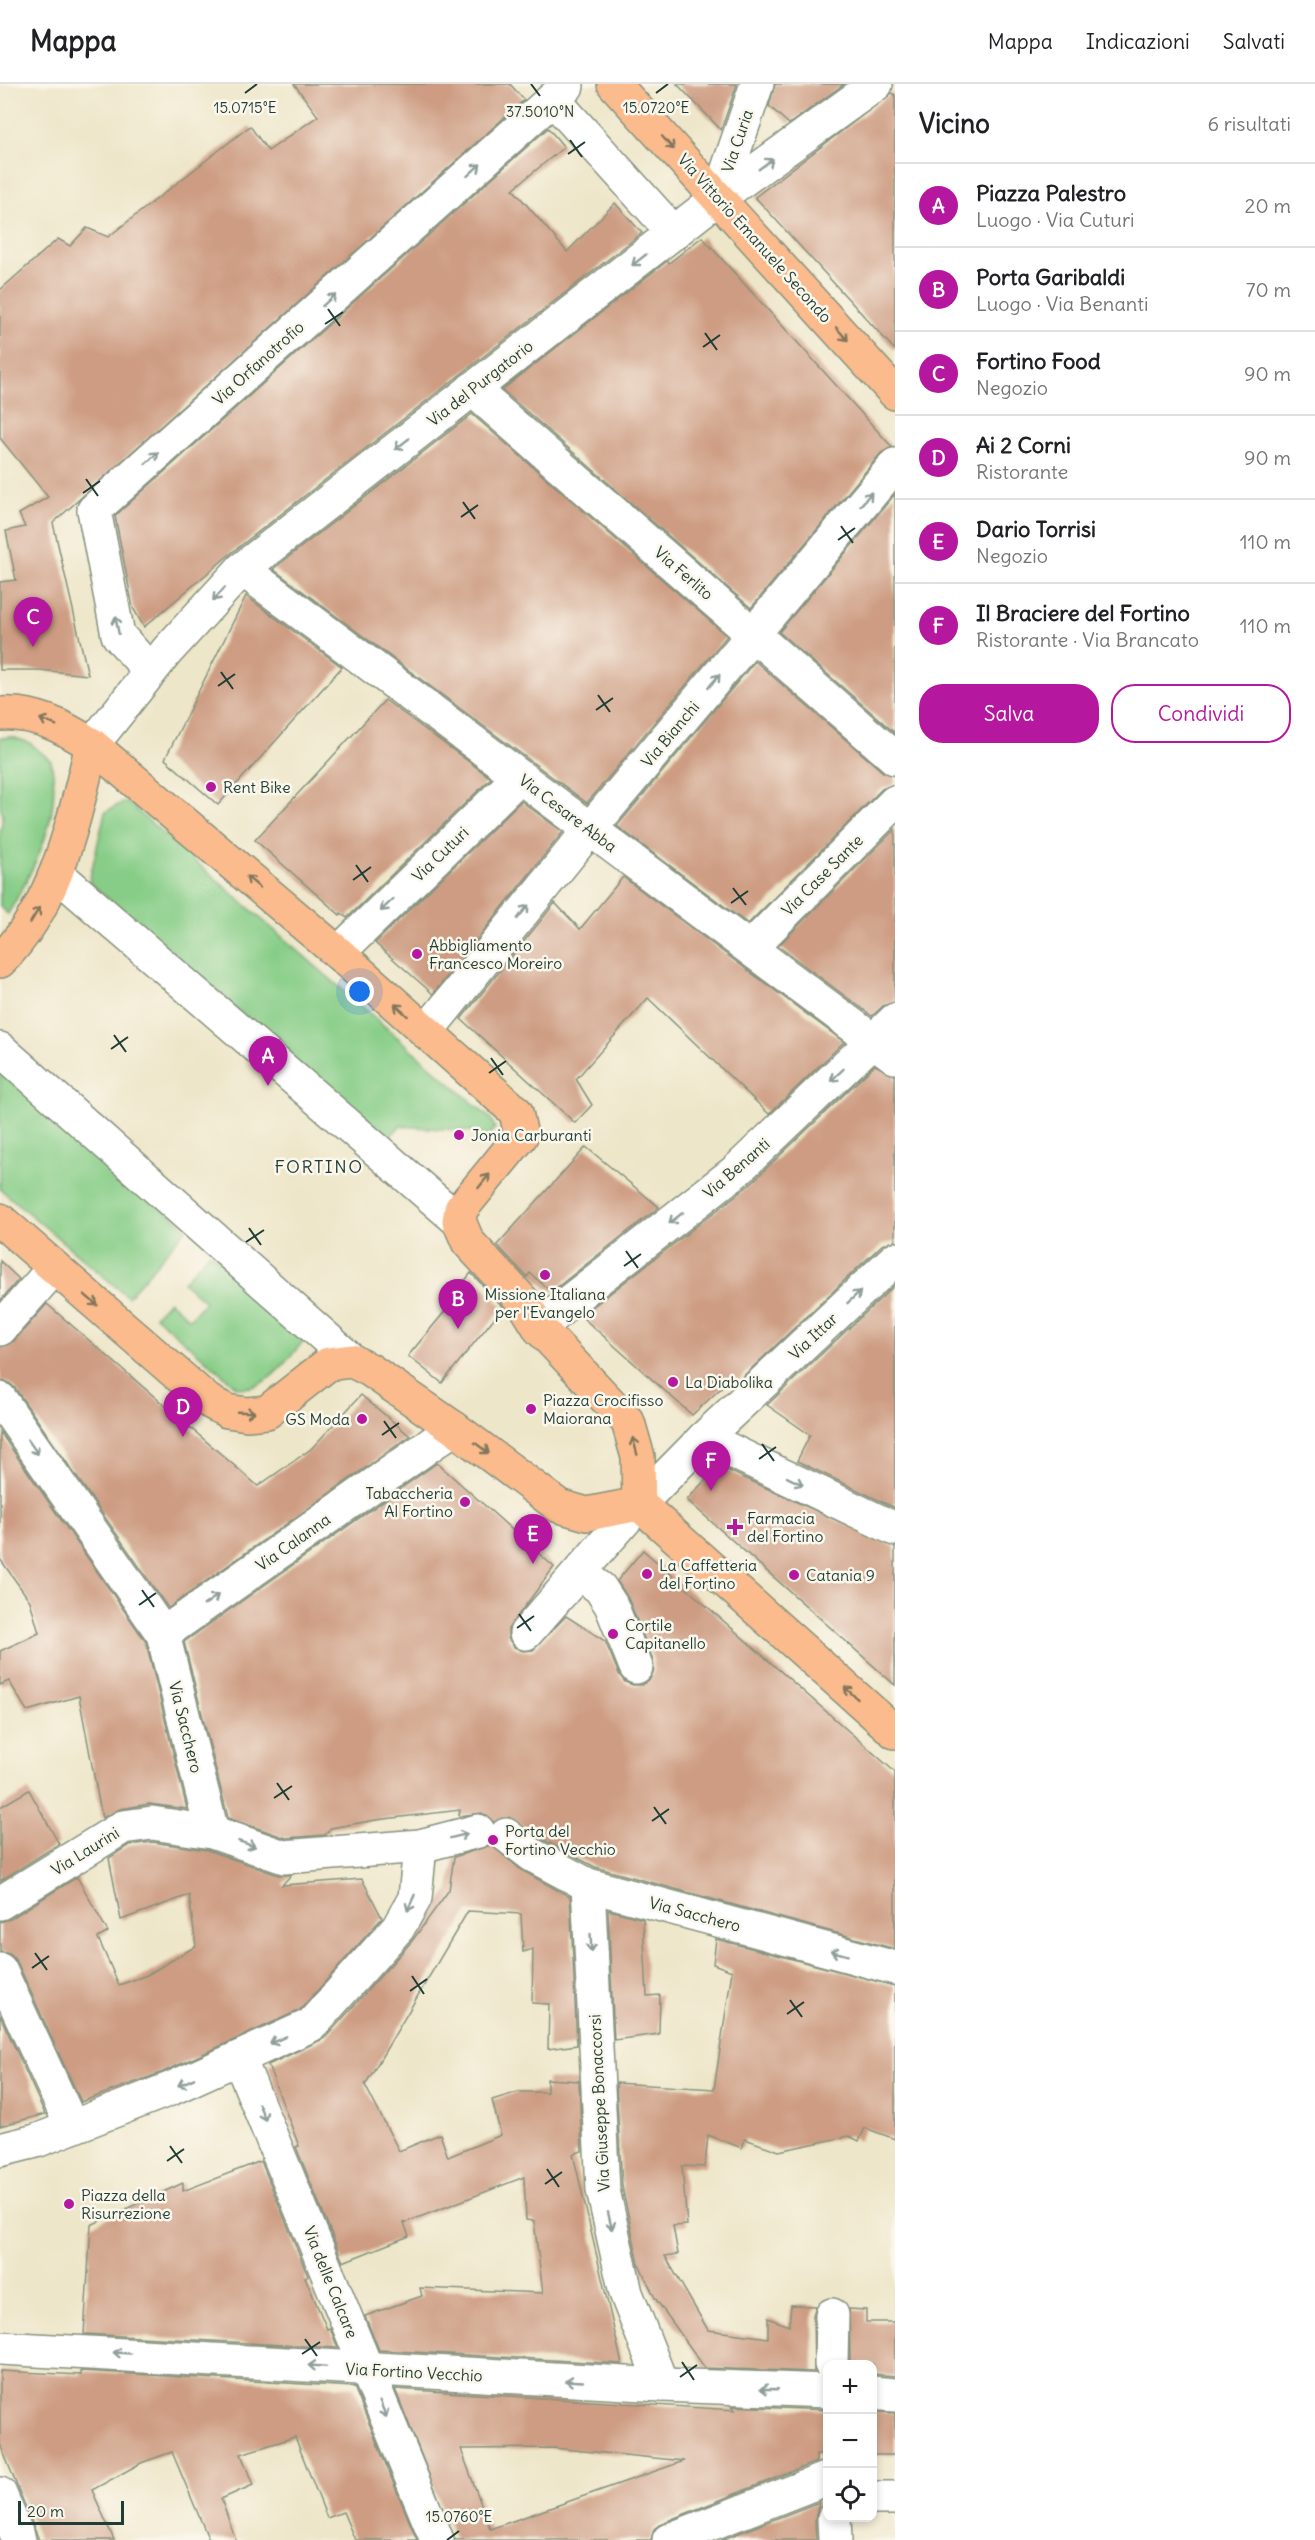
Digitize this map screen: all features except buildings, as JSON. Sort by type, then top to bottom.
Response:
[{"type":"main road","name":"Via Vittorio Emanuele Secondo","points":[[614,84],[895,393]]},
{"type":"main road","points":[[0,714],[12,713],[41,719],[69,731],[92,745],[349,942],[426,1032],[516,1112],[521,1136],[461,1209],[459,1221],[468,1242],[522,1300],[540,1329],[628,1422],[638,1458],[639,1504],[895,1732]]},
{"type":"main road","points":[[0,961],[16,945],[57,874],[69,842],[92,745]]},
{"type":"main road","points":[[0,1220],[44,1280],[208,1401],[227,1411],[247,1414],[267,1412],[328,1364],[352,1361],[370,1370],[454,1428],[558,1506],[587,1514],[639,1504]]},
{"type":"street","name":"Via Curia","points":[[718,198],[757,84]]},
{"type":"street","name":"Via del Purgatorio","points":[[92,745],[150,671],[242,570],[718,198],[876,84]]},
{"type":"street","name":"Via Orfanotrofio","points":[[150,671],[118,635],[94,510],[560,92],[674,233]]},
{"type":"street","name":"Via Ferlito","points":[[472,389],[895,758]]},
{"type":"street","name":"Via Bianchi","points":[[426,1032],[590,829],[895,465]]},
{"type":"street","name":"Via Cesare Abba","points":[[242,570],[750,948],[888,1039]]},
{"type":"street","name":"Via Cuturi","points":[[349,942],[519,777]]},
{"type":"street","name":"Via Case Sante","points":[[750,948],[895,802]]},
{"type":"street","points":[[57,874],[459,1221]]},
{"type":"street","name":"Via Benanti","points":[[540,1329],[566,1304],[736,1171],[888,1039]]},
{"type":"street","points":[[0,1049],[352,1361]]},
{"type":"street","name":"Via Ittar","points":[[526,1633],[639,1504],[704,1438],[895,1258]]},
{"type":"street","points":[[0,1329],[44,1280]]},
{"type":"street","name":"Via Sacchero","points":[[0,1399],[163,1634],[212,1832],[284,1857],[420,1846],[492,1833],[588,1885],[895,1968]]},
{"type":"street","name":"Via Calanna","points":[[163,1634],[454,1428]]},
{"type":"street","points":[[704,1438],[895,1529]]},
{"type":"street","points":[[579,1574],[600,1588],[611,1605],[636,1667]]},
{"type":"street","name":"Via Laurini","points":[[0,1903],[123,1827],[152,1823],[212,1832]]},
{"type":"street","points":[[0,2150],[36,2141],[68,2118],[170,2089],[311,2025],[398,1928],[415,1898],[420,1846]]},
{"type":"street","name":"Via Giuseppe Bonaccorsi","points":[[588,1885],[603,2190],[626,2293],[662,2385]]},
{"type":"street","points":[[0,1970],[68,2118]]},
{"type":"street","name":"Via delle Calcare","points":[[239,2058],[437,2540]]},
{"type":"street","points":[[831,2360],[832,2315]]},
{"type":"street","name":"Via Fortino Vecchio","points":[[0,2348],[367,2370],[823,2391]]},
{"type":"street","points":[[877,2393],[895,2395]]},
{"type":"street","points":[[669,2540],[823,2480]]},
{"type":"street","points":[[0,2494],[19,2540]]},
{"type":"street","points":[[877,2498],[895,2498]]},
{"type":"street","points":[[834,2522],[835,2540]]},
{"type":"green space","points":[[12,737],[30,743],[51,761],[54,781],[50,821],[44,840],[28,878],[8,914],[0,907],[0,832],[3,816],[0,805],[0,738]]},
{"type":"green space","points":[[126,801],[491,1119],[495,1128],[490,1136],[471,1131],[400,1126],[387,1140],[89,882],[105,812]]},
{"type":"green space","points":[[0,1070],[187,1228],[128,1297],[0,1189]]},
{"type":"green space","points":[[210,1252],[307,1337],[276,1372],[258,1385],[237,1387],[155,1316],[169,1301],[190,1319],[205,1302],[183,1282]]},
{"type":"place","name":"Fortino Food","points":[[33,647]]},
{"type":"place","name":"Rent Bike","points":[[211,787]]},
{"type":"place","name":"Abbigliamento Francesco Moreiro","points":[[417,954]]},
{"type":"place","name":"Piazza Palestro","points":[[268,1086]]},
{"type":"place","name":"Jonia Carburanti","points":[[459,1135]]},
{"type":"place","name":"Missione Italiana per l'Evangelo","points":[[545,1275]]},
{"type":"place","name":"Porta Garibaldi","points":[[458,1329]]},
{"type":"place","name":"La Diabolika","points":[[673,1382]]},
{"type":"place","name":"Piazza Crocifisso Maiorana","points":[[531,1409]]},
{"type":"place","name":"GS Moda","points":[[362,1419]]},
{"type":"place","name":"Ai 2 Corni","points":[[183,1437]]},
{"type":"place","name":"Il Braciere del Fortino","points":[[711,1491]]},
{"type":"place","name":"Tabaccheria Al Fortino","points":[[465,1502]]},
{"type":"place","name":"Farmacia del Fortino","points":[[735,1527]]},
{"type":"place","name":"Dario Torrisi","points":[[533,1564]]},
{"type":"place","name":"La Caffetteria del Fortino","points":[[647,1574]]},
{"type":"place","name":"Catania 9","points":[[794,1575]]},
{"type":"place","name":"Cortile Capitanello","points":[[613,1634]]},
{"type":"place","name":"Porta del Fortino Vecchio","points":[[493,1840]]},
{"type":"place","name":"Piazza della Risurrezione","points":[[69,2204]]},
{"type":"district","name":"FORTINO","points":[[319,1166]]}]
